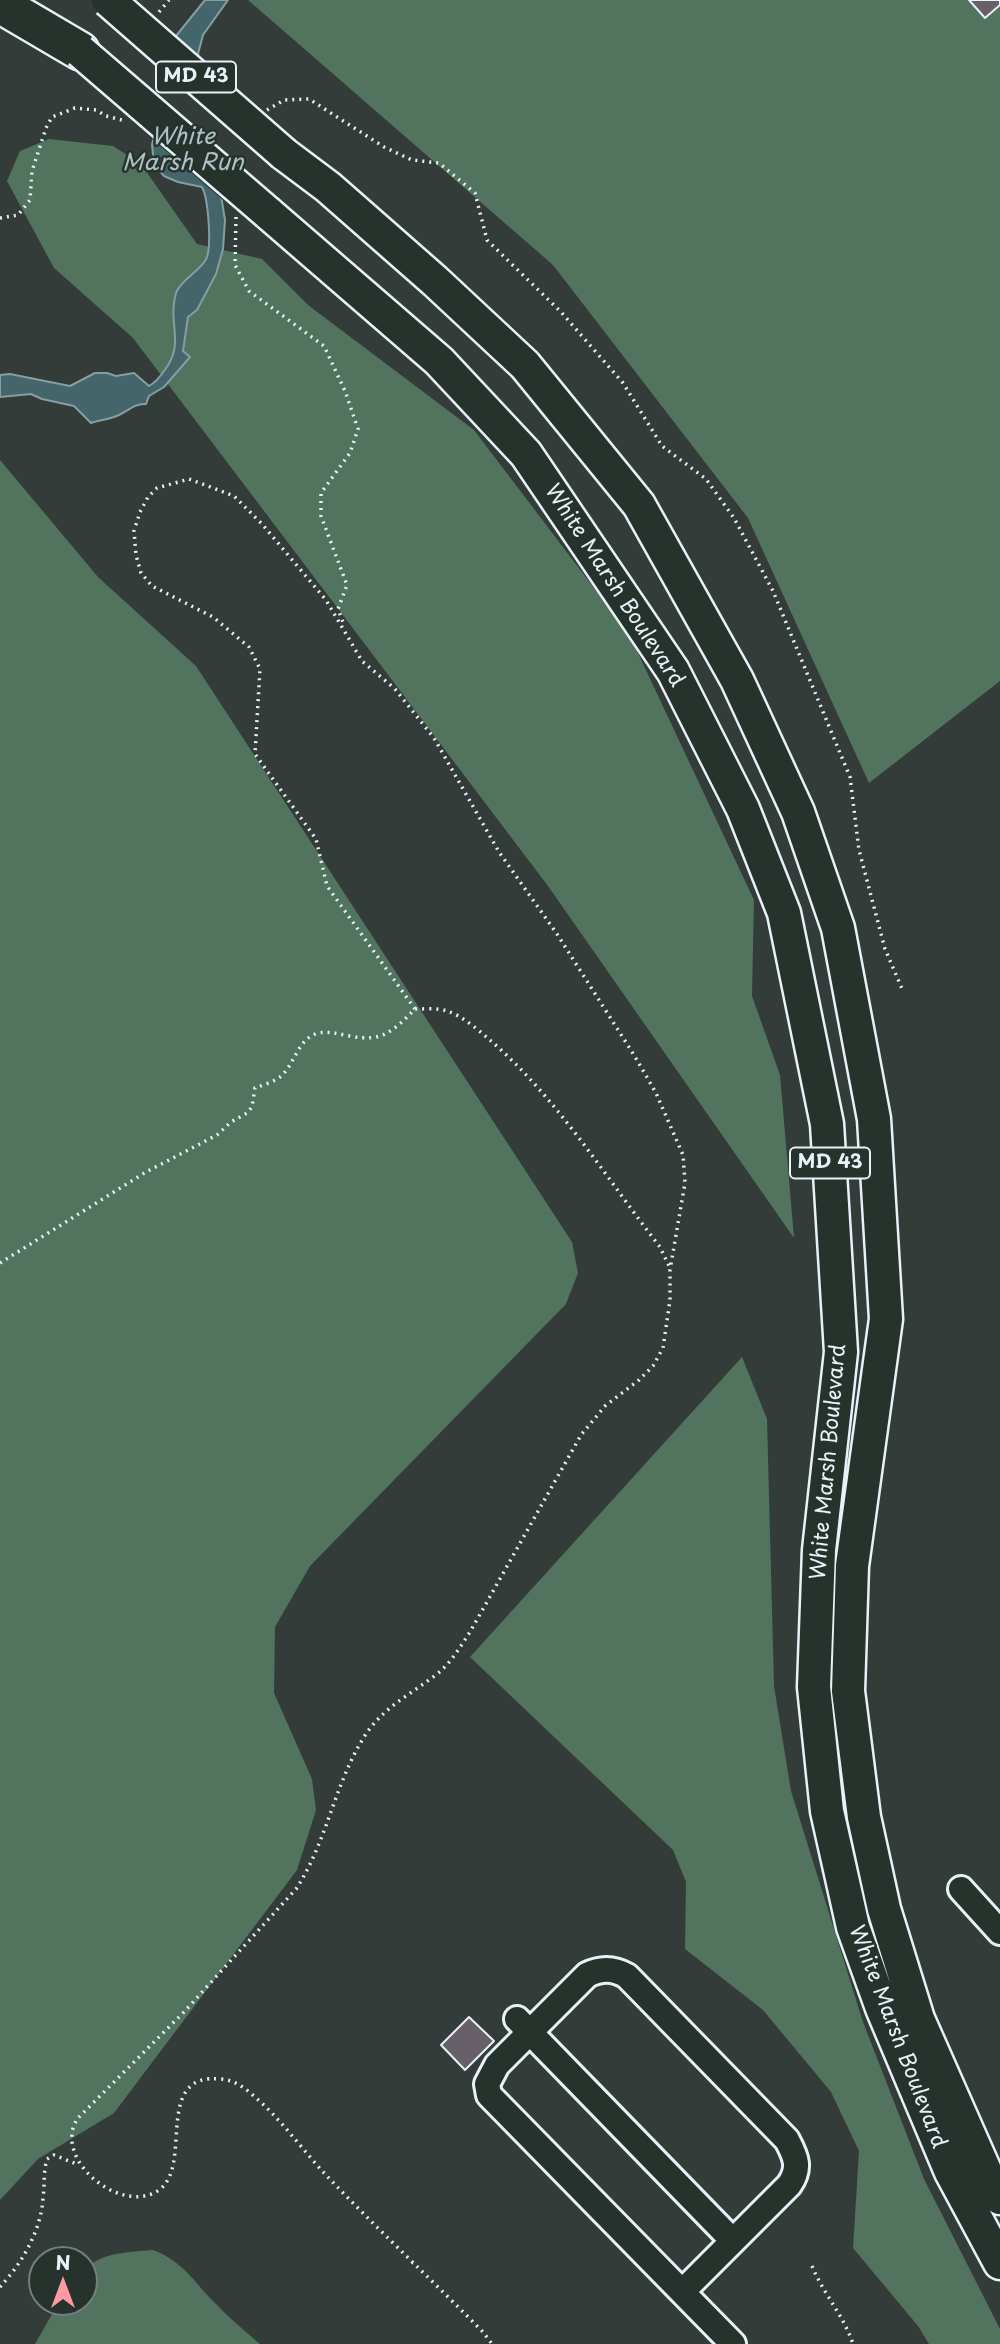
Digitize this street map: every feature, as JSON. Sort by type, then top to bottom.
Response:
[{"type":"highway","points":[[0,4],[80,51]]},
{"type":"main road","name":"White Marsh Boulevard","points":[[23,0],[439,361],[526,454],[673,671],[743,809],[784,913],[827,1124],[841,1352],[819,1550],[814,1687],[827,1811],[853,1927],[882,2008],[951,2172],[1000,2263]]},
{"type":"main road","name":"White Marsh Boulevard","points":[[108,0],[284,153],[328,187],[525,365],[639,505],[737,680],[799,812],[838,928],[875,1132],[886,1319],[852,1566],[848,1690],[864,1817],[884,1909],[918,2019],[986,2173],[1000,2198]]},
{"type":"street","points":[[961,1889],[1000,1932]]},
{"type":"street","points":[[688,2297],[733,2241],[789,2185],[795,2176],[796,2157],[787,2140],[627,1976],[603,1969],[587,1975],[524,2025],[490,2074],[486,2084],[489,2095],[733,2344]]},
{"type":"street","points":[[524,2025],[733,2241]]},
{"type":"path","points":[[156,15],[169,0]]},
{"type":"path","points":[[0,218],[18,215],[30,200],[32,171],[52,117],[75,108],[96,110],[117,120],[125,120]]},
{"type":"path","points":[[415,1009],[327,886],[316,839],[255,754],[260,668],[249,647],[213,617],[152,586],[141,573],[134,531],[148,497],[157,488],[189,480],[210,485],[233,496],[262,524],[326,600],[362,661],[395,689],[434,738],[499,852],[557,934],[634,1055],[656,1093],[684,1155],[685,1183],[670,1270],[670,1300],[663,1348],[653,1366],[605,1406],[581,1435],[454,1656],[438,1673],[405,1695],[382,1715],[364,1738],[339,1789],[310,1868],[296,1889],[183,2013],[77,2119],[72,2134],[80,2165],[90,2177],[119,2193],[132,2196],[156,2192],[171,2176],[177,2118],[183,2096],[190,2087],[202,2080],[225,2079],[238,2083],[265,2106],[325,2174],[492,2344]]},
{"type":"path","points":[[0,1263],[146,1172],[217,1135],[231,1122],[247,1113],[252,1107],[256,1088],[279,1077],[288,1068],[298,1049],[315,1034],[332,1032],[355,1037],[379,1037],[396,1029],[415,1009]]},
{"type":"path","points":[[415,1009],[447,1011],[472,1025],[515,1062],[556,1109],[660,1247],[670,1270]]},
{"type":"path","points":[[0,2287],[17,2265],[39,2225],[44,2197],[43,2172],[47,2160],[54,2155],[80,2165]]},
{"type":"path","points":[[812,2266],[820,2287],[848,2330],[853,2344]]},
{"type":"green space","points":[[248,0],[1000,0],[1000,681],[869,783],[748,518],[553,265]]},
{"type":"green space","points":[[49,139],[113,146],[141,164],[197,244],[262,259],[308,305],[474,430],[629,634],[754,900],[752,996],[780,1075],[794,1238],[548,886],[133,338],[54,268],[7,181],[20,151]]},
{"type":"green space","points":[[0,460],[98,577],[196,666],[572,1242],[578,1273],[566,1304],[310,1566],[275,1627],[274,1693],[312,1779],[316,1810],[297,1870],[114,2113],[38,2159],[0,2200]]},
{"type":"green space","points":[[742,1357],[767,1419],[774,1686],[791,1791],[863,2022],[924,2179],[1000,2329],[1000,2344],[929,2344],[918,2326],[853,2248],[859,2151],[831,2092],[763,2010],[685,1949],[686,1882],[673,1850],[470,1657]]},
{"type":"green space","points":[[153,2250],[173,2260],[260,2344],[35,2344],[51,2316],[98,2316],[98,2260],[107,2256]]},
{"type":"water","name":"White Marsh Run","points":[[205,0],[228,0],[203,35],[198,54],[225,220],[223,249],[216,274],[197,310],[188,317],[183,351],[190,357],[164,387],[149,396],[146,404],[91,423],[74,406],[31,394],[0,397],[0,375],[10,374],[70,386],[95,373],[116,376],[134,373],[149,386],[170,361],[175,342],[173,314],[176,293],[181,284],[205,261],[209,246],[209,224],[202,187],[164,176],[154,164],[152,145],[176,36]]},
{"type":"pier","points":[[174,34],[202,58],[225,202],[150,137]]},
{"type":"building","points":[[969,0],[1000,0],[1000,5],[985,18]]},
{"type":"building","points":[[469,2017],[494,2041],[465,2070],[441,2045]]}]
